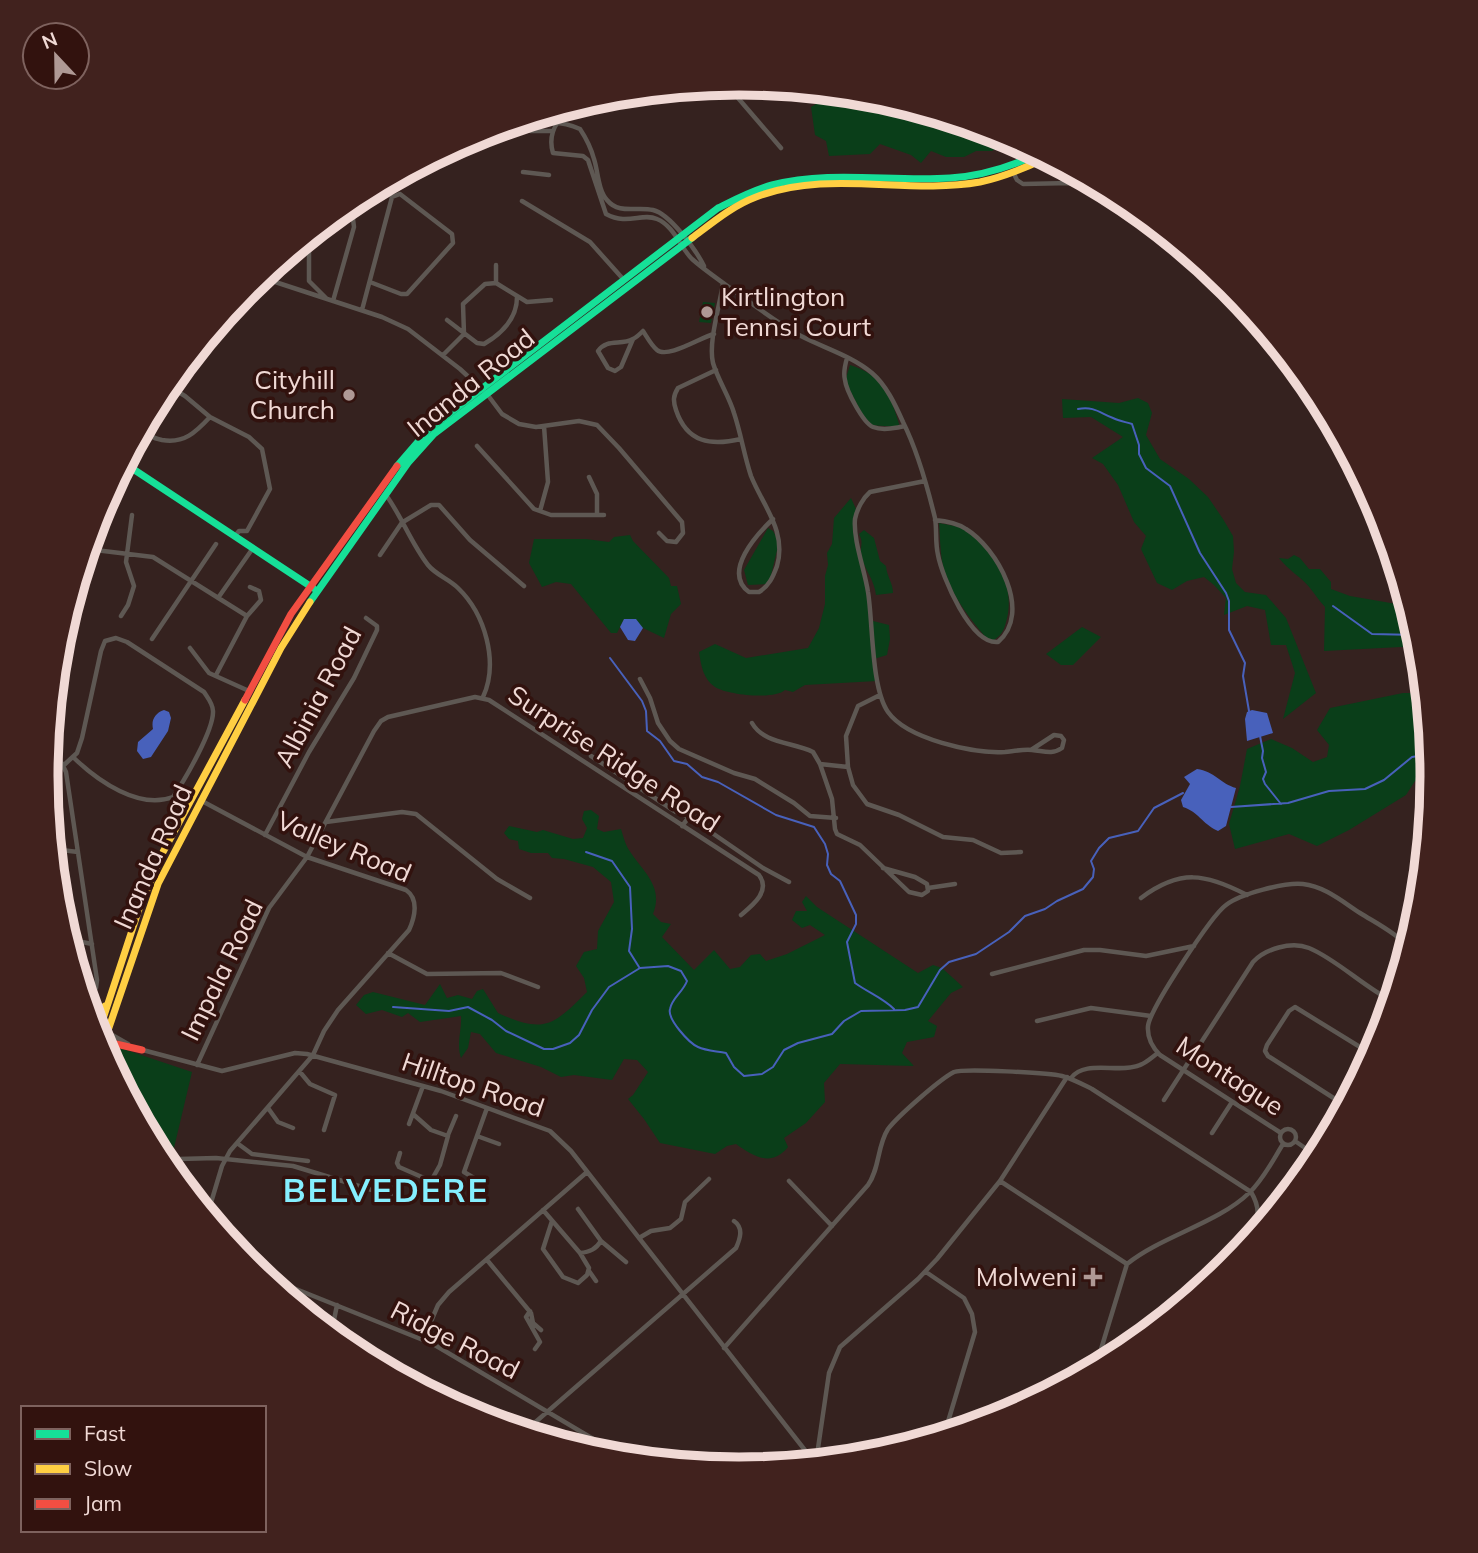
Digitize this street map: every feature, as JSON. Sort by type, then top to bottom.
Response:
[{"type":"main road","name":"Inanda Road","points":[[103,1020],[153,896],[200,800],[291,631],[408,463],[428,440],[484,391],[624,280],[735,206],[758,194],[814,183],[957,185],[986,181],[1027,160]]},
{"type":"main road","name":"Inanda Road","points":[[1012,168],[1032,162]]},
{"type":"main road","name":"Inanda Road","points":[[103,1019],[147,887],[282,629],[310,586],[416,442],[438,422],[484,391],[683,240]]},
{"type":"main road","points":[[132,468],[318,591]]},
{"type":"main road","points":[[346,538],[358,526],[363,528]]},
{"type":"main road","points":[[282,629],[291,631]]},
{"type":"main road","points":[[100,1012],[109,1001]]},
{"type":"main road","points":[[113,1044],[142,1050]]},
{"type":"street","points":[[735,95],[780,148]]},
{"type":"street","points":[[564,118],[550,139],[553,153],[583,156],[588,160],[606,214],[628,221],[651,217],[658,219],[683,240]]},
{"type":"street","points":[[543,124],[567,124],[580,129],[593,156],[603,194],[613,206],[655,210],[662,214],[704,266],[723,283],[790,330],[863,366],[878,379],[905,426],[919,459],[935,520],[938,558],[951,592],[960,609],[982,636],[990,642],[998,642],[1006,633],[1012,608],[1010,591],[1003,572],[985,546],[969,531],[955,523],[935,520]]},
{"type":"street","points":[[525,129],[553,131]]},
{"type":"street","points":[[1012,168],[1017,180],[1023,184],[1073,183]]},
{"type":"street","points":[[523,172],[549,175]]},
{"type":"street","points":[[362,310],[393,197],[400,194],[452,234],[453,243],[407,294],[370,282]]},
{"type":"street","points":[[522,201],[590,242],[624,280]]},
{"type":"street","points":[[333,301],[354,224],[351,217]]},
{"type":"street","points":[[309,248],[309,281],[326,299]]},
{"type":"street","points":[[496,265],[496,283]]},
{"type":"street","points":[[272,281],[362,310],[408,330],[443,355],[484,391],[502,414],[513,421],[528,426],[567,421],[584,421],[597,425],[606,432],[682,522],[683,533],[676,542],[667,541],[659,533]]},
{"type":"street","points":[[443,355],[464,334],[464,302],[485,284],[496,283],[517,298],[531,302],[551,300]]},
{"type":"street","points":[[723,283],[713,360],[729,398],[754,482],[773,519],[779,547],[773,577],[759,592],[749,592],[742,586],[739,577],[742,561],[753,540],[773,519]]},
{"type":"street","points":[[447,320],[480,344],[493,338],[514,316],[517,298]]},
{"type":"street","points":[[633,340],[608,343],[600,348],[599,354],[609,369],[614,371],[621,368],[633,340],[643,331],[656,349],[662,352],[674,351],[715,334]]},
{"type":"street","points":[[847,358],[844,370],[846,384],[866,422],[872,427],[884,429],[905,426]]},
{"type":"street","points":[[716,370],[678,388],[674,399],[677,413],[686,430],[705,441],[716,443],[741,439]]},
{"type":"street","points":[[177,392],[210,416],[254,440],[264,453],[269,491],[247,531],[239,531],[235,536]]},
{"type":"street","points":[[149,435],[156,439],[179,441],[189,437],[210,416]]},
{"type":"street","points":[[540,511],[548,482],[544,426]]},
{"type":"street","points":[[477,446],[533,508],[551,515],[604,515]]},
{"type":"street","points":[[589,477],[597,494],[597,515]]},
{"type":"street","points":[[925,481],[870,492],[860,505],[855,519],[869,596],[880,695],[888,713],[899,723],[947,745],[979,752],[1031,750],[1054,753],[1062,748],[1064,740],[1059,735],[1054,736],[1031,750]]},
{"type":"street","points":[[386,495],[429,567],[457,586],[476,614],[490,650],[491,675],[483,697]]},
{"type":"street","points":[[380,555],[403,521],[431,505],[439,506],[468,538],[524,586]]},
{"type":"street","points":[[121,616],[134,586],[126,562],[132,515]]},
{"type":"street","points":[[152,639],[216,544]]},
{"type":"street","points":[[218,598],[253,548]]},
{"type":"street","points":[[97,550],[156,558],[247,616]]},
{"type":"street","points":[[216,675],[247,616],[262,598],[259,592],[250,587]]},
{"type":"street","name":"Albinia Road","points":[[265,835],[309,752],[354,678],[377,630],[377,626],[366,618]]},
{"type":"street","points":[[64,765],[74,758],[82,738],[105,641],[116,638],[127,642],[204,692],[211,702],[214,713],[210,729],[173,797],[162,802],[139,799],[88,771],[74,758]]},
{"type":"street","points":[[190,648],[209,673],[249,691]]},
{"type":"street","points":[[639,679],[650,698],[658,723],[679,749],[734,774],[755,779],[810,816],[836,818]]},
{"type":"street","points":[[880,695],[863,702],[852,715],[846,737],[848,767],[853,785],[868,805],[899,815],[943,837],[973,840],[1001,853],[1021,852]]},
{"type":"street","name":"Surprise Ridge Road","points":[[307,857],[381,721],[468,698],[483,697],[761,877],[763,891],[741,915]]},
{"type":"street","points":[[752,723],[769,738],[813,752],[832,799],[837,835],[860,845],[912,894],[924,895],[928,888]]},
{"type":"street","points":[[591,755],[763,868],[789,882]]},
{"type":"street","points":[[58,759],[64,765],[92,944],[97,984],[92,989]]},
{"type":"street","points":[[820,764],[848,767]]},
{"type":"street","name":"Valley Road","points":[[200,800],[307,857],[402,888],[411,894],[414,905],[411,926],[330,1020],[313,1055],[225,1160],[210,1205]]},
{"type":"street","points":[[327,822],[402,812],[416,814],[497,879],[530,898]]},
{"type":"street","points":[[682,826],[689,817]]},
{"type":"street","points":[[62,850],[78,852]]},
{"type":"street","name":"Impala Road","points":[[197,1065],[268,912],[307,857]]},
{"type":"street","points":[[883,868],[915,877],[926,883],[928,888]]},
{"type":"street","points":[[1141,898],[1166,882],[1186,877],[1211,880],[1247,895]]},
{"type":"street","points":[[928,888],[955,884]]},
{"type":"street","name":"Montague","points":[[1281,1133],[1158,1053],[1151,1043],[1148,1033],[1151,1016],[1194,946],[1224,906],[1247,895],[1295,884],[1318,887],[1400,940]]},
{"type":"street","points":[[78,941],[92,944]]},
{"type":"street","points":[[992,974],[1084,950],[1146,957],[1194,946]]},
{"type":"street","points":[[1164,1100],[1256,960],[1269,951],[1294,946],[1309,948],[1384,995]]},
{"type":"street","points":[[388,953],[427,974],[501,973],[538,987]]},
{"type":"street","points":[[1338,1101],[1266,1054],[1267,1045],[1290,1009],[1295,1007],[1363,1049]]},
{"type":"street","points":[[1037,1021],[1094,1008],[1151,1016]]},
{"type":"street","name":"Hilltop Road","points":[[108,1032],[142,1050],[227,1070],[298,1052],[313,1055],[423,1086],[553,1133],[563,1141],[809,1454]]},
{"type":"street","points":[[817,1453],[829,1373],[840,1347],[926,1272],[1000,1181],[1069,1078],[1084,1070],[1135,1067],[1158,1053]]},
{"type":"street","points":[[724,1348],[872,1180],[883,1140],[891,1126],[951,1074],[964,1070],[1048,1074],[1069,1078],[1112,1102],[1251,1192],[1256,1200],[1258,1217]]},
{"type":"street","points":[[300,1072],[310,1084],[335,1094],[324,1130]]},
{"type":"street","points":[[409,1124],[423,1086]]},
{"type":"street","points":[[1212,1133],[1232,1102]]},
{"type":"street","points":[[268,1108],[278,1122],[293,1128]]},
{"type":"street","points":[[484,1184],[464,1172],[487,1108]]},
{"type":"street","points":[[413,1114],[431,1130],[448,1135]]},
{"type":"street","points":[[400,1153],[397,1163],[399,1167],[431,1181],[440,1165],[456,1116]]},
{"type":"street","points":[[1290,1129],[1295,1133],[1295,1141],[1289,1145],[1283,1144],[1280,1140],[1281,1133],[1290,1129]]},
{"type":"street","points":[[477,1136],[499,1144]]},
{"type":"street","name":"Montague","points":[[1295,1141],[1308,1150]]},
{"type":"street","points":[[237,1143],[252,1154],[309,1161]]},
{"type":"street","name":"Montague","points":[[1251,1192],[1283,1144]]},
{"type":"street","points":[[179,1159],[216,1158],[293,1166],[394,1197]]},
{"type":"street","points":[[423,1339],[442,1300],[587,1172]]},
{"type":"street","points":[[639,1238],[651,1231],[670,1228],[681,1219],[685,1202],[709,1179]]},
{"type":"street","points":[[789,1181],[832,1226]]},
{"type":"street","points":[[1000,1181],[1127,1264]]},
{"type":"street","points":[[1100,1354],[1127,1264],[1238,1202],[1251,1192]]},
{"type":"street","points":[[578,1209],[601,1241],[626,1262]]},
{"type":"street","points":[[543,1210],[580,1253],[596,1281]]},
{"type":"street","points":[[553,1220],[543,1244],[551,1263],[566,1279],[578,1283],[589,1271]]},
{"type":"street","points":[[532,1426],[736,1248],[741,1233],[734,1221]]},
{"type":"street","points":[[580,1253],[593,1250],[601,1241]]},
{"type":"street","points":[[486,1260],[530,1311],[533,1323],[541,1330]]},
{"type":"street","points":[[926,1272],[964,1298],[972,1314],[975,1332],[947,1425]]},
{"type":"street","name":"Ridge Road","points":[[285,1285],[423,1339],[601,1444]]},
{"type":"street","points":[[333,1324],[337,1305]]},
{"type":"street","points":[[530,1311],[526,1317],[527,1322],[540,1342],[536,1349]]},
{"type":"green space","points":[[821,101],[872,108],[915,118],[999,147],[992,151],[976,151],[964,157],[946,157],[931,151],[921,163],[911,155],[880,144],[870,154],[829,156],[826,141],[815,135],[811,107]]},
{"type":"green space","name":"Kirtlington Tennsi Court","points":[[703,302],[715,303],[711,323],[699,322]]},
{"type":"green space","points":[[850,365],[870,375],[884,388],[900,427],[868,425],[845,381]]},
{"type":"green space","points":[[1138,398],[1148,403],[1152,413],[1146,435],[1160,459],[1189,479],[1208,497],[1233,536],[1232,569],[1236,583],[1245,592],[1266,595],[1286,618],[1316,693],[1283,719],[1295,673],[1286,645],[1271,645],[1265,610],[1247,606],[1224,615],[1226,598],[1204,577],[1187,581],[1172,590],[1157,583],[1141,549],[1146,536],[1134,522],[1118,485],[1103,464],[1092,458],[1123,437],[1091,417],[1063,418],[1062,399],[1119,403]]},
{"type":"green space","points":[[851,498],[856,509],[853,524],[869,596],[869,620],[889,625],[887,655],[874,659],[877,681],[805,685],[793,692],[785,690],[761,696],[715,687],[705,676],[699,652],[715,644],[746,658],[808,648],[819,628],[825,604],[827,553],[832,544],[834,518]]},
{"type":"green space","points":[[939,523],[970,532],[989,549],[1002,572],[1009,597],[1008,610],[1002,632],[990,642],[949,584],[942,561]]},
{"type":"green space","points":[[768,528],[779,542],[769,584],[748,585],[744,570]]},
{"type":"green space","points":[[864,530],[874,538],[880,561],[886,566],[893,593],[876,595],[862,556],[859,534]]},
{"type":"green space","points":[[630,535],[669,578],[671,586],[677,586],[681,604],[671,614],[664,638],[624,619],[617,633],[611,633],[571,584],[556,582],[542,587],[529,563],[534,539],[609,542],[614,537]]},
{"type":"green space","points":[[1294,555],[1309,569],[1320,569],[1331,582],[1331,589],[1350,596],[1398,604],[1407,647],[1324,651],[1325,607],[1279,558],[1288,559]]},
{"type":"green space","points":[[1082,627],[1101,637],[1073,665],[1061,665],[1046,654]]},
{"type":"green space","points":[[1415,693],[1419,732],[1420,782],[1415,781],[1406,795],[1317,846],[1289,834],[1235,849],[1229,824],[1247,749],[1271,739],[1292,748],[1313,762],[1327,757],[1329,745],[1317,730],[1330,708]]},
{"type":"green space","points":[[591,810],[599,816],[597,829],[604,832],[621,829],[628,848],[654,887],[656,904],[653,914],[661,922],[671,924],[662,937],[694,970],[714,950],[730,969],[740,967],[751,955],[760,954],[766,961],[825,935],[810,925],[802,928],[792,920],[796,911],[807,911],[802,902],[806,896],[817,907],[918,973],[933,965],[942,968],[963,987],[951,993],[928,1021],[937,1026],[934,1037],[907,1042],[902,1053],[914,1066],[840,1064],[824,1083],[825,1102],[806,1123],[784,1138],[788,1147],[782,1153],[775,1157],[762,1158],[736,1144],[715,1154],[660,1143],[628,1099],[648,1072],[637,1060],[624,1059],[612,1080],[574,1075],[561,1077],[541,1067],[496,1053],[480,1034],[471,1032],[468,1048],[461,1058],[461,1016],[420,1022],[408,1013],[402,1017],[382,1010],[366,1014],[356,1005],[364,995],[373,992],[425,1005],[440,984],[447,998],[458,995],[472,999],[477,991],[483,989],[498,1013],[514,1020],[537,1025],[547,1023],[565,1013],[587,992],[584,978],[576,966],[584,952],[597,949],[598,931],[614,902],[611,882],[593,867],[552,858],[548,853],[531,853],[519,849],[518,841],[509,839],[504,833],[509,826],[537,832],[543,830],[573,839],[583,838],[587,828],[582,819],[584,811]]},
{"type":"green space","points":[[115,1048],[192,1072],[173,1154],[149,1117]]},
{"type":"water","points":[[624,619],[636,619],[643,628],[635,641],[628,640],[620,627]]},
{"type":"water","points":[[164,710],[169,712],[171,718],[168,731],[151,757],[143,759],[137,751],[138,742],[153,729],[154,717]]},
{"type":"water","points":[[1252,710],[1267,713],[1273,733],[1247,741],[1245,719],[1247,712]]},
{"type":"water","points":[[1197,769],[1208,772],[1236,788],[1226,826],[1218,831],[1183,807],[1181,800],[1190,784],[1184,777]]},
{"type":"waterway","points":[[1078,409],[1093,409],[1132,424],[1139,454],[1146,468],[1170,486],[1200,553],[1229,601],[1229,630],[1245,663],[1243,676],[1249,711]]},
{"type":"waterway","points":[[1333,606],[1372,634],[1405,635]]},
{"type":"waterway","points":[[610,658],[642,701],[646,711],[647,731],[660,741],[674,761],[687,764],[702,777],[718,782],[776,815],[814,827],[825,844],[827,865],[831,874],[840,881],[856,915],[856,924],[847,942],[855,983],[894,1009]]},
{"type":"waterway","points":[[1260,736],[1266,772],[1263,779],[1281,804]]},
{"type":"waterway","points":[[1231,807],[1288,803],[1329,791],[1365,789],[1384,780],[1412,757],[1420,756]]},
{"type":"waterway","points":[[393,1007],[449,1011],[468,1007],[506,1031],[544,1049],[553,1049],[570,1043],[579,1035],[592,1010],[609,987],[640,968],[668,966],[681,971],[687,981],[673,1002],[670,1013],[689,1041],[698,1047],[726,1053],[734,1067],[744,1076],[762,1074],[773,1067],[784,1050],[798,1043],[832,1034],[844,1021],[861,1011],[918,1007],[940,970],[949,962],[976,954],[1009,932],[1025,916],[1083,889],[1093,877],[1091,861],[1109,838],[1138,831],[1154,808],[1183,793]]},
{"type":"waterway","points":[[586,852],[612,861],[630,887],[632,929],[629,951],[639,967]]},
{"type":"traffic: fast","points":[[397,466],[429,429],[718,208],[738,198],[772,185],[816,178],[962,177],[995,170],[1026,159]]},
{"type":"traffic: fast","points":[[310,602],[408,463],[434,434],[692,238]]},
{"type":"traffic: fast","points":[[132,468],[313,588]]},
{"type":"traffic: slow","points":[[692,238],[739,205],[783,189],[839,183],[952,185],[997,178],[1034,163]]},
{"type":"traffic: slow","points":[[108,1031],[158,884],[281,648],[310,602]]},
{"type":"traffic: slow","points":[[103,1019],[140,906],[163,852],[245,700]]},
{"type":"traffic: slow","points":[[100,1010],[105,1006]]},
{"type":"traffic: jam","points":[[245,700],[291,614],[397,466]]},
{"type":"traffic: jam","points":[[114,1046],[142,1050]]},
{"type":"place","name":"Kirtlington Tennsi Court","points":[[707,312]]},
{"type":"place","name":"Cityhill Church","points":[[349,395]]},
{"type":"place","name":"Molweni","points":[[1093,1277]]},
{"type":"district","name":"BELVEDERE","points":[[386,1190]]}]
